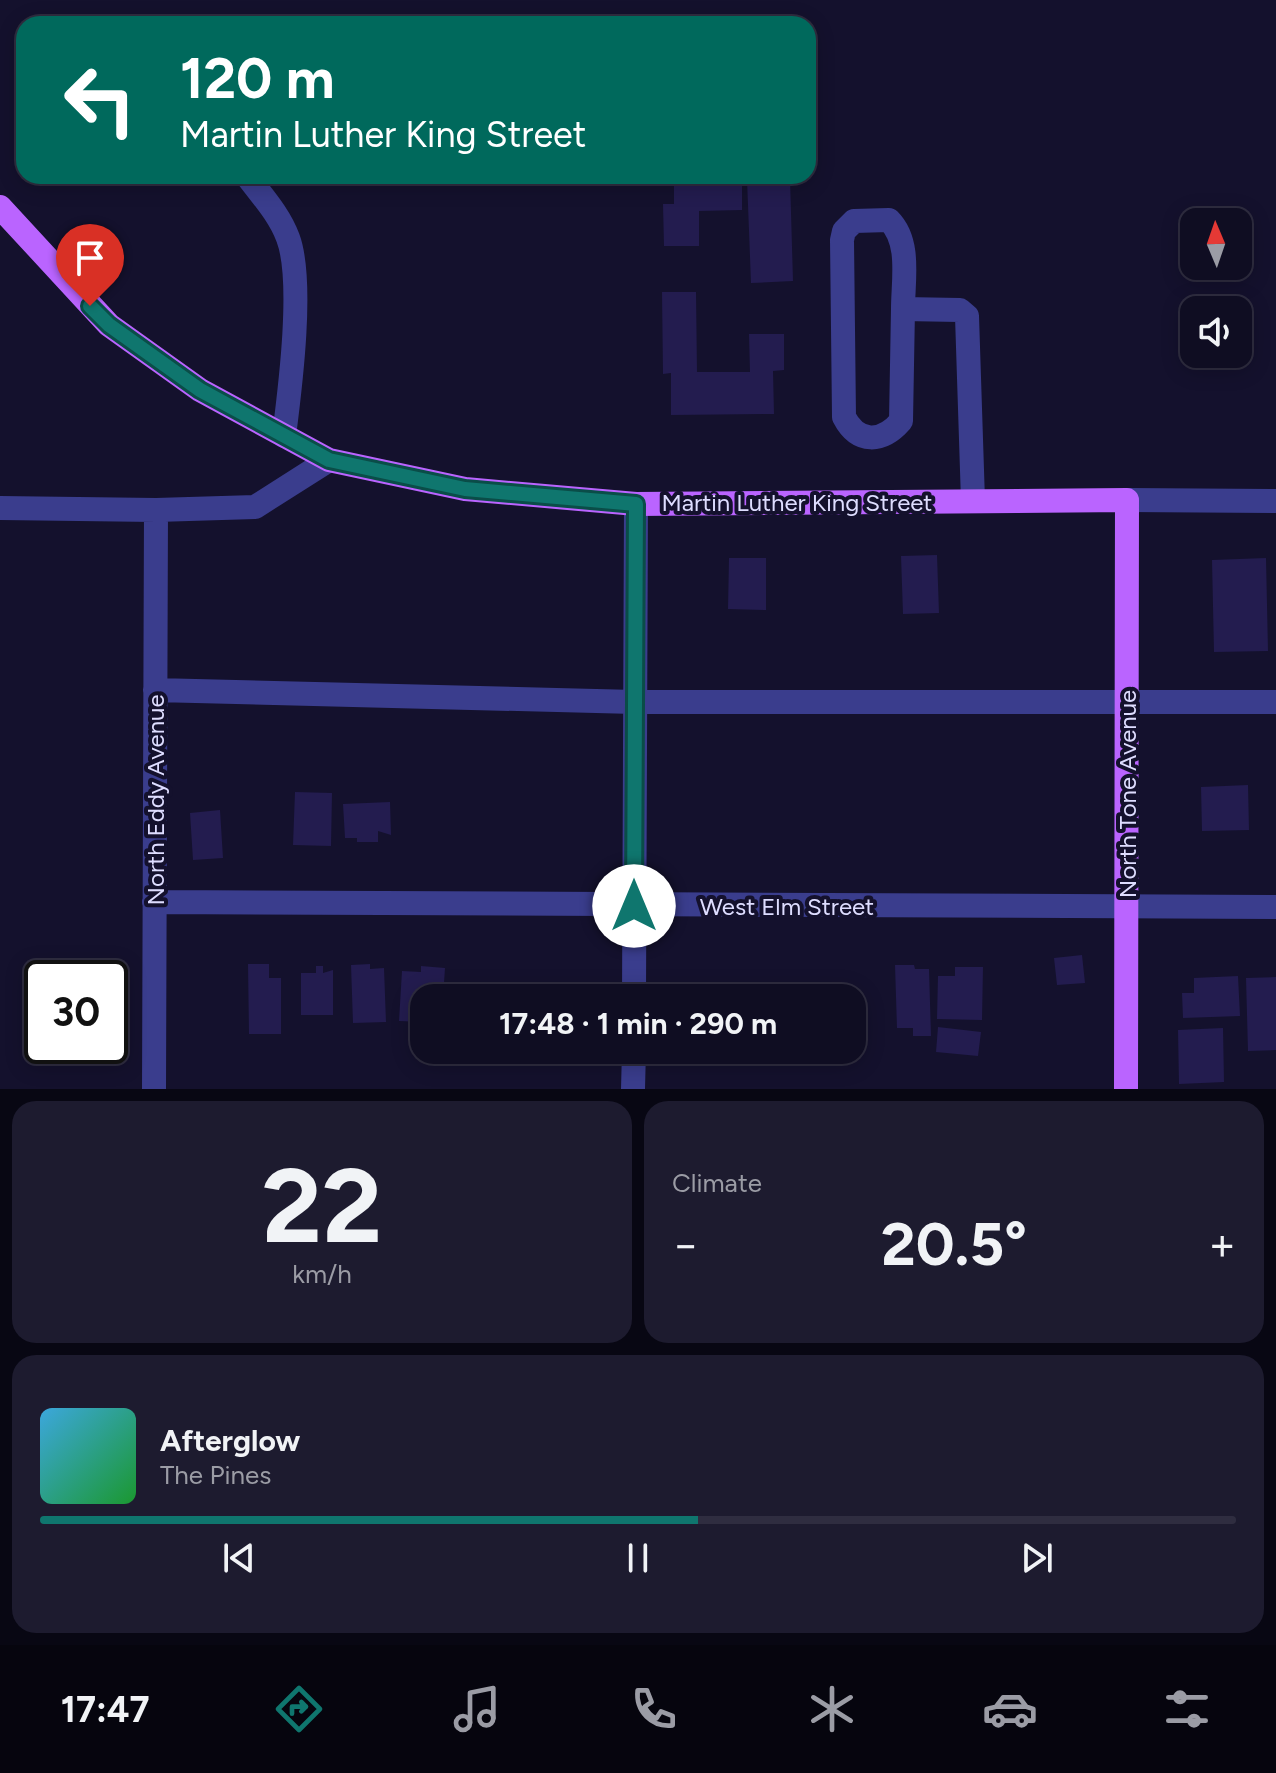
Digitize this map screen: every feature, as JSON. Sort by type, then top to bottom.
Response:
[{"type":"main road","name":"Martin Luther King Street","points":[[0,207],[109,325],[200,390],[329,460],[465,489],[636,504],[1127,500]]},
{"type":"main road","name":"North Tone Avenue","points":[[1126,1089],[1127,500]]},
{"type":"street","points":[[253,184],[277,215],[289,241],[294,270],[291,384],[284,436]]},
{"type":"street","points":[[889,220],[897,227],[903,243],[903,309],[901,421],[892,431],[879,437],[858,436],[844,417],[842,240],[844,231],[854,221],[889,220]]},
{"type":"street","points":[[903,309],[960,310],[967,316],[973,501]]},
{"type":"street","points":[[0,508],[156,510],[255,507],[329,460]]},
{"type":"street","name":"Martin Luther King Street","points":[[1127,500],[1276,501]]},
{"type":"street","points":[[634,984],[636,504]]},
{"type":"street","name":"North Eddy Avenue","points":[[154,1089],[156,510]]},
{"type":"street","points":[[155,690],[635,702],[1276,702]]},
{"type":"street","name":"West Elm Street","points":[[154,902],[1276,907]]},
{"type":"street","points":[[633,1089],[634,1064]]},
{"type":"building","points":[[674,184],[742,184],[742,210],[699,211],[699,246],[664,246],[663,204],[674,204]]},
{"type":"building","points":[[747,184],[790,184],[793,281],[751,283]]},
{"type":"building","points":[[662,292],[696,292],[697,372],[750,372],[749,334],[784,334],[784,370],[773,371],[774,414],[671,415],[671,373],[663,374]]},
{"type":"building","points":[[937,555],[939,613],[903,614],[901,556]]},
{"type":"building","points":[[729,558],[766,558],[766,610],[728,609]]},
{"type":"building","points":[[1266,558],[1268,651],[1214,652],[1212,560]]},
{"type":"building","points":[[1248,785],[1249,830],[1202,831],[1201,787]]},
{"type":"building","points":[[295,792],[332,793],[331,846],[293,845]]},
{"type":"building","points":[[390,802],[391,835],[378,831],[378,842],[357,842],[357,838],[345,838],[343,804]]},
{"type":"building","points":[[220,810],[223,858],[193,860],[190,813]]},
{"type":"building","points":[[1082,955],[1085,983],[1057,985],[1054,958]]},
{"type":"building","points":[[248,964],[269,964],[269,978],[281,978],[281,1034],[249,1034]]},
{"type":"building","points":[[370,964],[370,969],[384,968],[386,1022],[353,1023],[351,965]]},
{"type":"building","points":[[895,965],[929,969],[931,1036],[913,1036],[913,1028],[897,1028]]},
{"type":"building","points":[[316,966],[323,966],[323,973],[333,970],[333,1015],[301,1015],[301,973],[316,973]]},
{"type":"building","points":[[421,966],[445,968],[444,984],[410,984],[410,1021],[399,1021],[402,971],[421,972]]},
{"type":"building","points":[[955,967],[983,967],[982,1020],[937,1019],[938,976],[955,976]]},
{"type":"building","points":[[1238,976],[1240,1016],[1183,1018],[1182,993],[1194,993],[1194,978]]},
{"type":"building","points":[[1276,977],[1276,1050],[1248,1051],[1246,978]]},
{"type":"building","points":[[938,1027],[981,1032],[978,1056],[936,1052]]},
{"type":"building","points":[[1223,1028],[1224,1082],[1179,1084],[1178,1030]]},
{"type":"route","points":[[90,306],[109,325],[200,390],[329,460],[465,489],[636,504],[634,906]]}]
